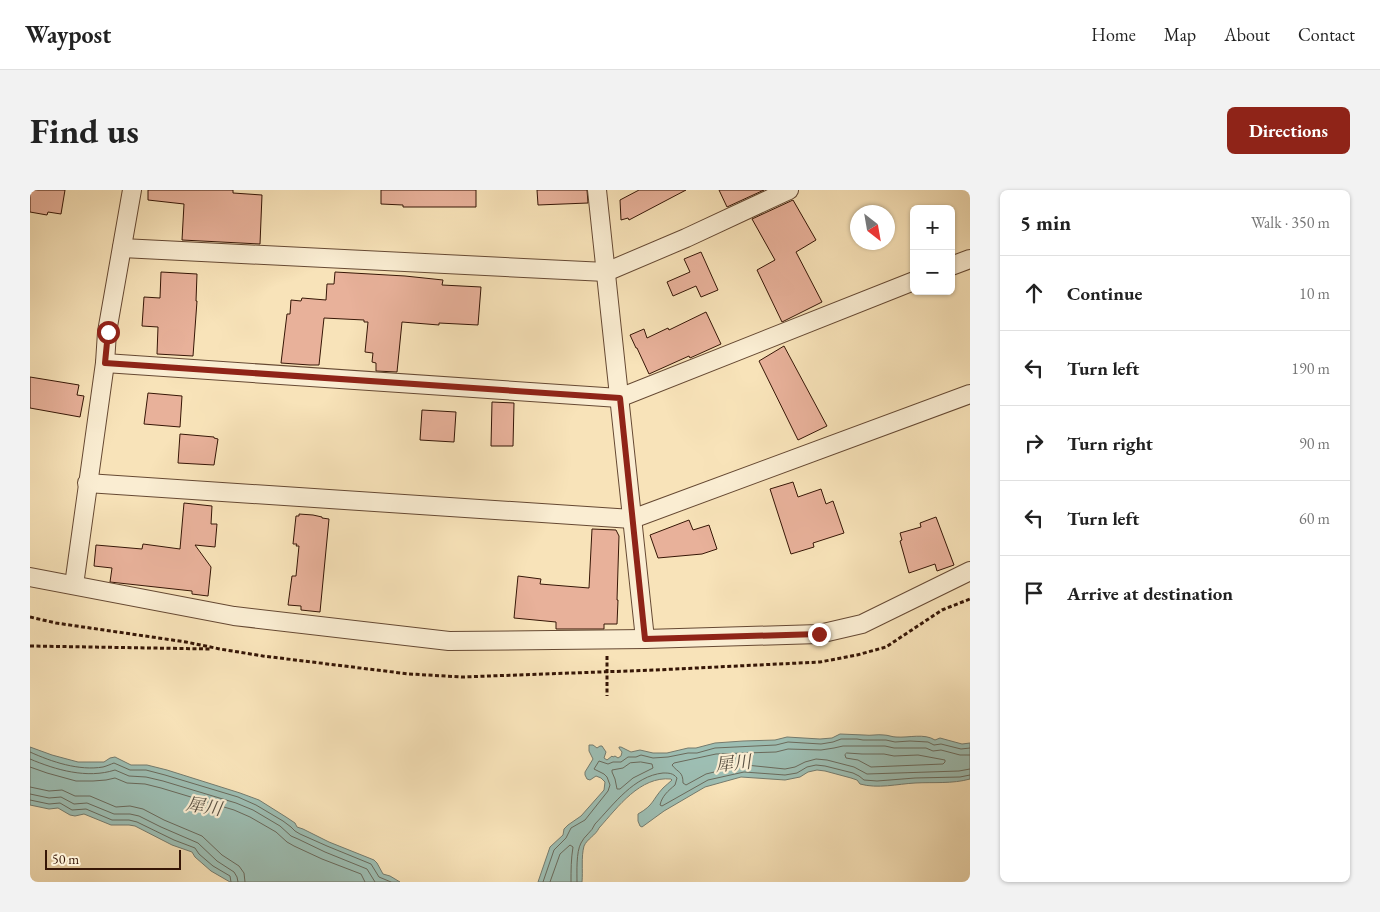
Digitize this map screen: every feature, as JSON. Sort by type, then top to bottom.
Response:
[{"type":"street","points":[[74,585],[108,332],[132,190]]},
{"type":"street","points":[[597,190],[645,639]]},
{"type":"street","points":[[122,248],[606,272],[686,238],[789,190]]},
{"type":"street","points":[[955,265],[970,259]]},
{"type":"street","points":[[105,363],[620,398],[910,283]]},
{"type":"street","points":[[87,483],[632,519],[970,394]]},
{"type":"street","points":[[30,577],[234,616],[449,641],[645,639],[819,634],[862,624],[970,572]]},
{"type":"path","points":[[30,646],[220,650]]},
{"type":"path","points":[[607,672],[607,696]]},
{"type":"water","name":"犀川","points":[[840,734],[896,737],[921,736],[935,740],[940,738],[962,744],[970,743],[970,779],[950,782],[874,786],[860,784],[857,780],[851,778],[817,770],[808,772],[800,777],[785,780],[741,777],[705,787],[664,811],[642,827],[638,821],[638,814],[650,805],[672,780],[660,779],[649,782],[630,795],[585,844],[582,882],[538,882],[550,847],[563,835],[564,829],[581,816],[604,790],[605,782],[601,778],[596,776],[590,780],[585,775],[593,759],[589,751],[589,745],[597,748],[602,746],[606,752],[604,758],[607,760],[612,756],[618,758],[621,756],[622,752],[619,747],[631,752],[640,750],[653,753],[667,753],[715,743],[775,740],[787,737],[820,739],[832,738]]},
{"type":"water","name":"犀川","points":[[30,747],[78,762],[104,762],[115,757],[131,765],[147,765],[167,770],[240,793],[259,800],[295,823],[297,827],[374,860],[383,874],[400,882],[230,882],[211,871],[192,852],[172,845],[135,826],[111,825],[84,814],[75,816],[58,808],[49,809],[30,805]]},
{"type":"building","points":[[30,190],[65,190],[61,214],[48,212],[47,215],[30,212]]},
{"type":"building","points":[[148,190],[233,190],[233,193],[262,195],[260,244],[182,240],[184,204],[148,200]]},
{"type":"building","points":[[381,190],[476,190],[476,207],[403,207],[403,205],[381,204]]},
{"type":"building","points":[[537,190],[587,190],[588,203],[538,205]]},
{"type":"building","points":[[639,190],[686,190],[629,220],[628,218],[621,220],[620,200]]},
{"type":"building","points":[[719,190],[764,190],[727,207]]},
{"type":"building","points":[[793,200],[816,240],[796,252],[822,302],[782,322],[757,270],[775,260],[752,219]]},
{"type":"building","points":[[701,252],[718,290],[701,297],[696,286],[673,296],[667,282],[690,272],[684,259]]},
{"type":"building","points":[[161,272],[197,274],[193,356],[157,354],[158,327],[142,326],[144,297],[160,298]]},
{"type":"building","points":[[335,272],[405,276],[443,280],[442,285],[481,287],[478,325],[439,323],[439,325],[402,322],[397,372],[376,371],[376,363],[372,362],[373,353],[365,352],[368,322],[364,322],[364,320],[324,318],[319,365],[281,363],[287,314],[290,314],[291,300],[301,301],[302,298],[326,300],[327,284],[334,284]]},
{"type":"building","points":[[706,312],[721,344],[649,374],[630,335],[644,329],[647,338],[668,328],[669,330]]},
{"type":"building","points":[[784,346],[827,426],[798,440],[759,361]]},
{"type":"building","points":[[30,377],[79,385],[77,395],[84,396],[80,417],[30,408]]},
{"type":"building","points":[[148,393],[182,396],[180,427],[144,424]]},
{"type":"building","points":[[492,402],[514,403],[513,446],[491,446]]},
{"type":"building","points":[[422,410],[456,412],[454,442],[420,440]]},
{"type":"building","points":[[180,434],[218,439],[214,465],[178,463]]},
{"type":"building","points":[[793,482],[798,497],[821,489],[826,504],[833,501],[844,533],[813,543],[814,547],[791,554],[770,489]]},
{"type":"building","points":[[184,503],[212,506],[211,524],[217,524],[215,547],[195,545],[211,567],[208,596],[192,594],[192,591],[110,582],[112,568],[94,566],[96,545],[142,549],[143,544],[180,549]]},
{"type":"building","points":[[299,514],[329,519],[320,612],[301,610],[301,606],[288,605],[292,576],[296,576],[299,546],[293,544],[296,516],[299,516]]},
{"type":"building","points":[[936,517],[954,565],[937,571],[935,564],[909,573],[900,541],[902,540],[900,533],[921,527],[920,523]]},
{"type":"building","points":[[689,520],[693,530],[709,525],[717,549],[702,554],[658,558],[650,535]]},
{"type":"building","points":[[592,529],[616,530],[619,536],[617,624],[604,624],[604,629],[556,629],[556,622],[514,618],[518,576],[541,579],[540,584],[589,588]]},
{"type":"route","points":[[108,332],[105,363],[620,398],[645,639],[819,634]]}]
